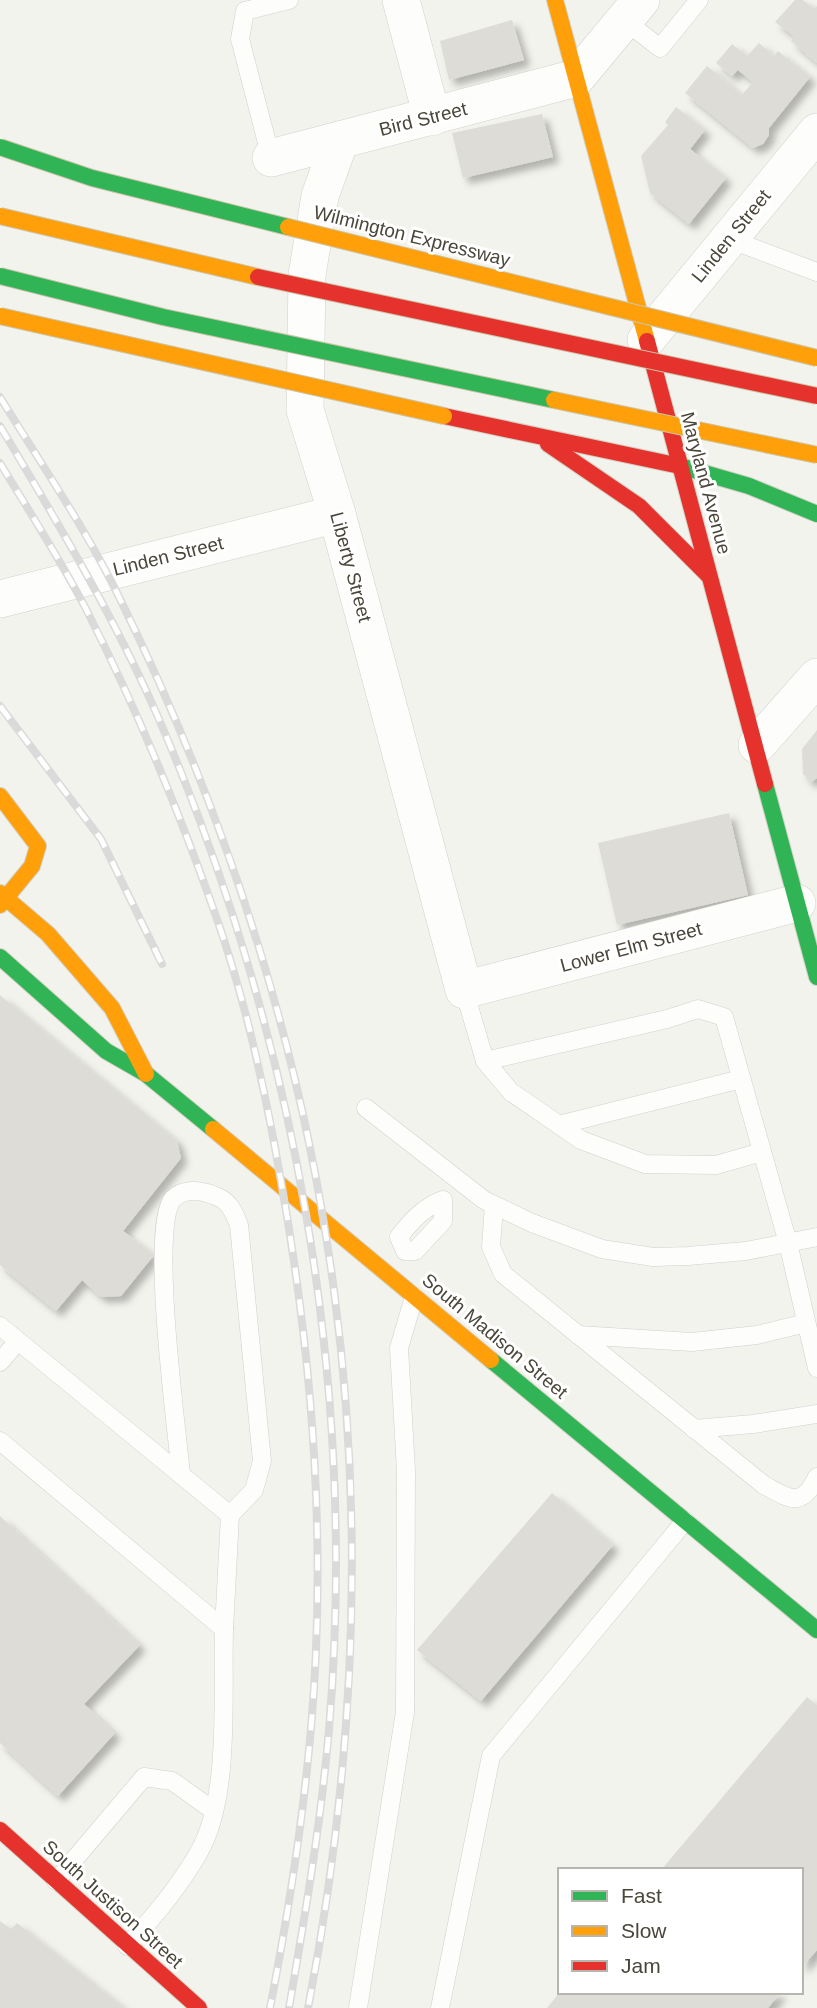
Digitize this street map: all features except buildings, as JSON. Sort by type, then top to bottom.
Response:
[{"type":"main road","name":"Maryland Avenue","points":[[555,0],[817,977]]},
{"type":"main road","name":"Wilmington Expressway","points":[[0,148],[92,178],[817,358]]},
{"type":"main road","points":[[0,216],[202,265],[817,397]]},
{"type":"main road","points":[[0,276],[163,317],[817,455]]},
{"type":"main road","points":[[0,316],[680,466],[749,486],[817,514]]},
{"type":"main road","points":[[539,437],[588,474],[639,506],[708,575]]},
{"type":"main road","points":[[0,796],[37,846],[32,866],[2,899]]},
{"type":"main road","name":"South Madison Street","points":[[2,899],[48,934],[112,1008],[146,1074]]},
{"type":"main road","name":"South Madison Street","points":[[0,957],[106,1051],[146,1074],[817,1630]]},
{"type":"main road","points":[[799,1615],[811,1598]]},
{"type":"main road","name":"South Justison Street","points":[[0,1830],[199,2008]]},
{"type":"street","points":[[401,0],[432,117]]},
{"type":"street","points":[[576,78],[633,10]]},
{"type":"street","name":"Bird Street","points":[[271,158],[576,78]]},
{"type":"street","name":"Linden Street","points":[[646,340],[817,132]]},
{"type":"street","name":"Liberty Street","points":[[340,140],[320,195],[307,275],[305,410],[337,514],[464,990]]},
{"type":"street","name":"Linden Street","points":[[0,599],[337,514]]},
{"type":"street","points":[[757,746],[817,677]]},
{"type":"street","name":"Lower Elm Street","points":[[464,990],[796,902]]},
{"type":"lane","points":[[271,158],[240,39],[245,11],[289,0]]},
{"type":"lane","points":[[633,10],[660,48],[699,0]]},
{"type":"lane","points":[[729,239],[817,272]]},
{"type":"lane","points":[[464,990],[485,1061],[511,1092],[581,1140],[645,1164],[716,1165],[762,1152]]},
{"type":"lane","points":[[485,1061],[667,1019],[698,1009],[724,1017],[788,1243],[817,1368]]},
{"type":"lane","points":[[559,1125],[741,1079]]},
{"type":"lane","points":[[366,1108],[457,1180],[494,1205],[532,1223],[602,1248],[653,1257],[747,1251],[817,1237]]},
{"type":"lane","points":[[387,1274],[405,1251],[415,1251],[443,1221],[443,1200],[457,1180]]},
{"type":"lane","points":[[127,1946],[150,1921],[200,1851],[214,1811],[220,1780],[230,1515],[254,1490],[262,1461],[261,1426],[239,1225],[232,1207],[224,1199],[200,1190],[181,1193],[172,1200],[164,1225],[162,1264],[181,1475]]},
{"type":"lane","points":[[494,1205],[491,1247],[499,1267],[579,1335],[764,1485],[792,1500],[800,1499],[811,1489],[817,1476]]},
{"type":"lane","points":[[358,2008],[405,1712],[407,1471],[399,1348],[414,1297]]},
{"type":"lane","points":[[579,1335],[692,1342],[757,1335],[806,1323]]},
{"type":"lane","points":[[0,1326],[230,1515]]},
{"type":"lane","points":[[0,1362],[18,1341]]},
{"type":"lane","points":[[694,1429],[817,1414]]},
{"type":"lane","points":[[0,1441],[224,1629]]},
{"type":"lane","points":[[440,2008],[491,1756],[685,1521]]},
{"type":"lane","points":[[56,1881],[144,1777],[172,1781],[214,1811]]},
{"type":"railway","points":[[0,397],[79,523],[108,575],[197,771],[257,942],[303,1115],[334,1289],[350,1465],[350,1643],[337,1824],[308,2008]]},
{"type":"railway","points":[[0,426],[84,569],[123,642],[158,717],[206,837],[247,960],[280,1085],[306,1212],[324,1341],[334,1470],[336,1600],[322,1799],[289,2008]]},
{"type":"railway","points":[[0,463],[86,609],[123,685],[189,842],[218,922],[247,1018],[281,1181],[309,1385],[318,1591],[316,1659],[304,1798],[270,2008]]},
{"type":"railway","points":[[0,706],[101,839],[162,964]]},
{"type":"traffic: fast","points":[[0,147],[92,178],[288,227]]},
{"type":"traffic: fast","points":[[0,276],[163,317],[554,400]]},
{"type":"traffic: fast","points":[[680,466],[749,486],[817,514]]},
{"type":"traffic: fast","points":[[765,784],[817,977]]},
{"type":"traffic: fast","points":[[0,957],[106,1051],[146,1074],[213,1129]]},
{"type":"traffic: fast","points":[[491,1360],[817,1630]]},
{"type":"traffic: slow","points":[[555,0],[647,341]]},
{"type":"traffic: slow","points":[[0,216],[258,277]]},
{"type":"traffic: slow","points":[[288,227],[817,358]]},
{"type":"traffic: slow","points":[[0,316],[444,416]]},
{"type":"traffic: slow","points":[[554,400],[817,455]]},
{"type":"traffic: slow","points":[[0,796],[38,846],[32,866],[0,905]]},
{"type":"traffic: slow","points":[[0,893],[48,934],[112,1008],[146,1074]]},
{"type":"traffic: slow","points":[[213,1129],[491,1360]]},
{"type":"traffic: jam","points":[[258,277],[817,396]]},
{"type":"traffic: jam","points":[[647,341],[765,784]]},
{"type":"traffic: jam","points":[[444,416],[680,466]]},
{"type":"traffic: jam","points":[[548,444],[639,506],[708,575]]},
{"type":"traffic: jam","points":[[0,1830],[199,2008]]}]
